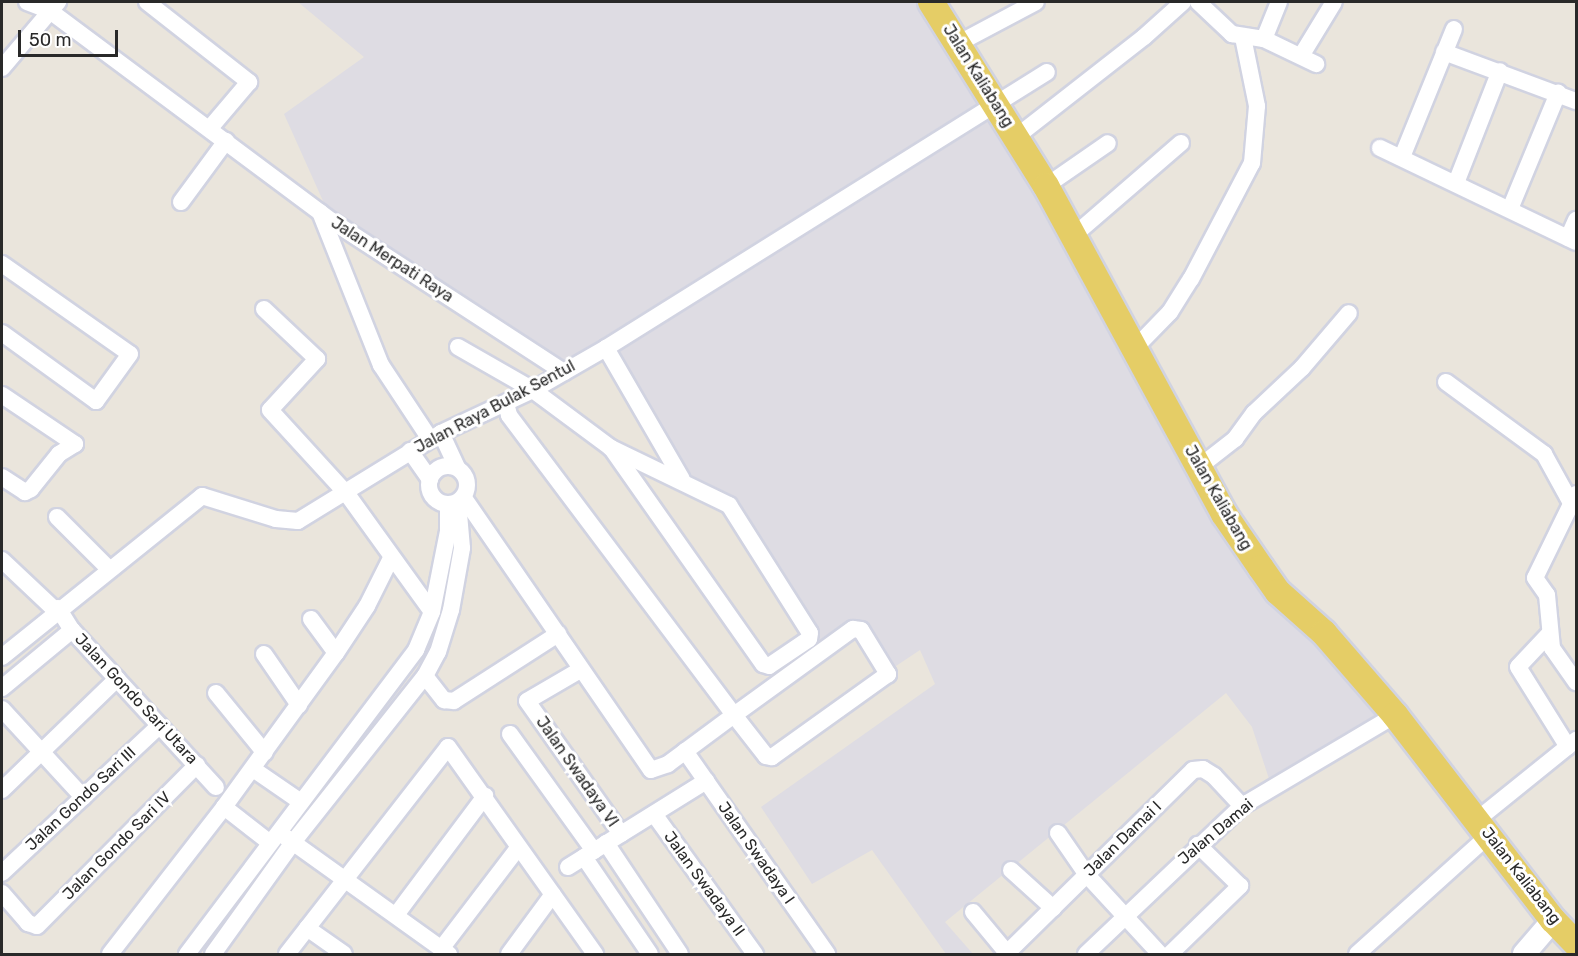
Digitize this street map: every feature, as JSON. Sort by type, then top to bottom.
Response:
[{"type":"main road","name":"Jalan Kaliabang","points":[[931,2],[1046,186],[1224,514],[1278,592],[1324,633],[1395,715],[1553,920],[1576,944]]},
{"type":"street","name":"Jalan Merpati Raya","points":[[27,2],[54,6],[325,216],[564,372]]},
{"type":"street","points":[[959,44],[1035,2]]},
{"type":"street","points":[[1016,137],[1144,37],[1183,2]]},
{"type":"street","points":[[1198,2],[1219,25],[1243,37],[1264,39],[1308,60],[1334,2]]},
{"type":"street","points":[[1264,39],[1279,2]]},
{"type":"street","points":[[158,5],[249,82],[210,128]]},
{"type":"street","points":[[2,68],[54,6]]},
{"type":"street","points":[[1402,157],[1454,29]]},
{"type":"street","points":[[1135,348],[1170,312],[1191,279],[1252,164],[1257,106],[1243,37]]},
{"type":"street","points":[[1444,52],[1576,101]]},
{"type":"street","points":[[1455,183],[1500,71]]},
{"type":"street","name":"Jalan Raya Bulak Sentul","points":[[5,648],[202,496],[287,522],[298,521],[347,494],[435,436],[533,390],[606,348],[1047,72]]},
{"type":"street","points":[[1510,209],[1558,93]]},
{"type":"street","points":[[181,202],[226,141]]},
{"type":"street","points":[[1046,186],[1108,143]]},
{"type":"street","points":[[1072,237],[1181,143]]},
{"type":"street","points":[[1380,148],[1572,240],[1576,220]]},
{"type":"street","points":[[187,954],[416,650],[432,612],[448,531],[457,501],[467,482],[381,365],[325,216]]},
{"type":"street","points":[[2,264],[130,354],[96,401],[2,333]]},
{"type":"street","points":[[264,309],[317,359],[270,410],[347,494],[432,612]]},
{"type":"street","points":[[1199,467],[1235,439],[1254,413],[1302,368],[1349,313]]},
{"type":"street","points":[[458,347],[533,390],[611,448],[682,479],[729,505],[810,633],[809,639],[769,666],[764,664],[611,448]]},
{"type":"street","points":[[606,348],[682,479]]},
{"type":"street","points":[[1446,382],[1544,454],[1574,499],[1535,578],[1547,595],[1549,634],[1563,668],[1576,682]]},
{"type":"street","points":[[2,395],[75,444],[59,454],[31,489],[25,492],[2,477]]},
{"type":"street","points":[[410,451],[430,480],[433,497],[457,501],[558,634],[580,670],[651,770],[685,752],[734,715],[854,629],[861,630],[887,672],[772,757],[763,754],[734,715],[516,424],[506,403]]},
{"type":"street","points":[[430,480],[440,468],[457,468]]},
{"type":"street","points":[[213,954],[294,841],[425,676],[438,652],[451,610],[462,548],[457,501]]},
{"type":"street","points":[[57,517],[108,568]]},
{"type":"street","points":[[109,953],[254,769],[367,606],[391,558]]},
{"type":"street","name":"Jalan Gondo Sari Utara","points":[[2,560],[57,609],[72,630],[216,787]]},
{"type":"street","points":[[311,619],[336,653]]},
{"type":"street","points":[[2,688],[72,630]]},
{"type":"street","points":[[425,676],[444,700],[454,701],[558,634]]},
{"type":"street","points":[[1357,954],[1572,743],[1518,667],[1549,634]]},
{"type":"street","points":[[5,648],[26,667]]},
{"type":"street","points":[[264,654],[299,705]]},
{"type":"street","name":"Jalan Swadaya VI","points":[[580,670],[527,701],[621,834]]},
{"type":"street","points":[[2,790],[117,678]]},
{"type":"street","points":[[216,693],[265,753]]},
{"type":"street","points":[[2,710],[42,750],[83,797]]},
{"type":"street","name":"Jalan Damai","points":[[1086,954],[1198,845],[1242,806],[1395,715]]},
{"type":"street","points":[[362,723],[379,735]]},
{"type":"street","name":"Jalan Gondo Sari III","points":[[2,873],[160,725]]},
{"type":"street","points":[[510,734],[594,850],[680,954]]},
{"type":"street","points":[[287,954],[448,747],[485,796],[591,953]]},
{"type":"street","name":"Jalan Swadaya I","points":[[685,752],[827,954]]},
{"type":"street","name":"Jalan Gondo Sari IV","points":[[2,893],[28,923],[37,926],[197,765]]},
{"type":"street","points":[[254,769],[301,802]]},
{"type":"street","name":"Jalan Damai I","points":[[1007,953],[1193,770],[1203,769],[1214,776],[1242,806]]},
{"type":"street","points":[[568,867],[706,781]]},
{"type":"street","points":[[396,915],[485,796]]},
{"type":"street","points":[[224,807],[273,837],[294,841],[445,952],[518,848]]},
{"type":"street","name":"Jalan Swadaya II","points":[[654,814],[754,954]]},
{"type":"street","points":[[1058,833],[1087,875],[1160,954]]},
{"type":"street","points":[[1170,954],[1240,886],[1198,845]]},
{"type":"street","points":[[594,850],[650,954]]},
{"type":"street","points":[[1011,870],[1053,908]]},
{"type":"street","points":[[509,954],[553,894]]},
{"type":"street","points":[[973,912],[1007,953]]},
{"type":"street","points":[[1524,954],[1553,920]]},
{"type":"street","points":[[307,928],[344,954]]},
{"type":"shaded area","points":[[298,2],[931,2],[1224,514],[1395,715],[1272,788],[1252,727],[1226,693],[945,922],[973,954],[946,954],[872,850],[812,884],[761,807],[935,684],[920,650],[887,672],[861,630],[825,648],[810,633],[729,505],[682,479],[606,349],[564,372],[332,221],[284,114],[364,57]]}]
